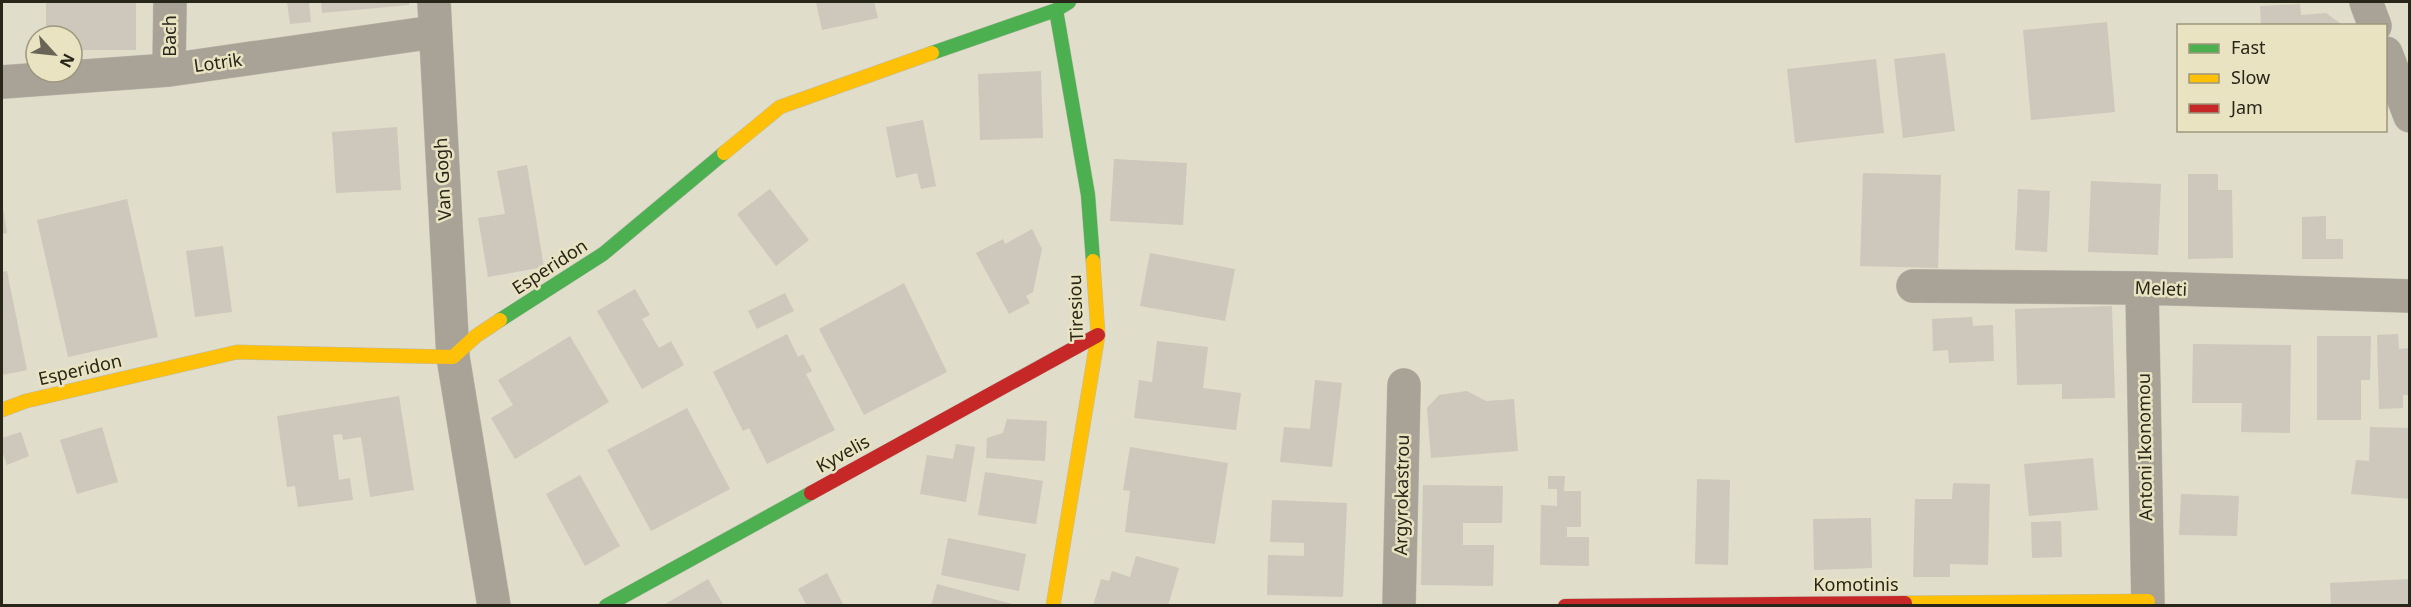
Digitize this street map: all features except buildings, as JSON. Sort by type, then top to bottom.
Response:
[{"type":"street","name":"Bach","points":[[169,70],[170,2]]},
{"type":"street","name":"Esperidon","points":[[2,410],[26,401],[237,352],[453,357],[476,336],[603,254],[780,107],[1056,10],[1069,2]]},
{"type":"street","points":[[2366,2],[2374,24]]},
{"type":"street","name":"Tiresiou","points":[[1053,606],[1098,335],[1088,195],[1056,10]]},
{"type":"street","name":"Lotrik","points":[[2,82],[169,70],[434,17]]},
{"type":"street","name":"Van Gogh","points":[[434,17],[453,357],[494,606]]},
{"type":"street","points":[[2387,58],[2409,116]]},
{"type":"street","name":"Meleti","points":[[1913,286],[2142,288],[2409,296]]},
{"type":"street","name":"Antoni Ikonomou","points":[[2142,288],[2148,603]]},
{"type":"street","name":"Kyvelis","points":[[606,606],[1098,335]]},
{"type":"street","name":"Argyrokastrou","points":[[1399,606],[1404,385]]},
{"type":"street","name":"Komotinis","points":[[1565,606],[2148,603]]},
{"type":"traffic: fast","points":[[932,53],[1056,10],[1069,2]]},
{"type":"traffic: fast","points":[[1056,10],[1088,195],[1093,261]]},
{"type":"traffic: fast","points":[[500,320],[603,254],[724,153]]},
{"type":"traffic: fast","points":[[606,606],[811,493]]},
{"type":"traffic: slow","points":[[724,153],[780,107],[932,53]]},
{"type":"traffic: slow","points":[[1053,606],[1098,335],[1093,261]]},
{"type":"traffic: slow","points":[[2,410],[26,401],[237,352],[453,357],[476,336],[500,320]]},
{"type":"traffic: slow","points":[[1905,603],[2148,601]]},
{"type":"traffic: jam","points":[[811,493],[1098,335]]},
{"type":"traffic: jam","points":[[1565,606],[1905,603]]}]
